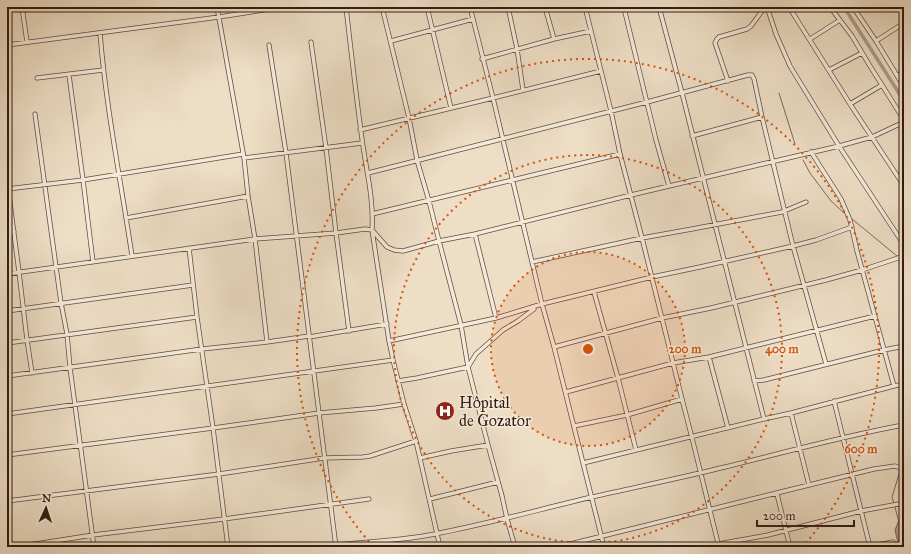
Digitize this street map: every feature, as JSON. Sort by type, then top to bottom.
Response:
[{"type":"street","points":[[7,8],[12,7]]},
{"type":"street","points":[[22,7],[27,42]]},
{"type":"street","points":[[217,7],[244,156],[267,342]]},
{"type":"street","points":[[7,45],[219,18],[282,7]]},
{"type":"street","points":[[346,7],[360,130],[368,172],[372,230],[389,341],[404,404],[420,458],[440,547]]},
{"type":"street","points":[[382,7],[409,118],[417,160],[429,200],[461,325],[468,367],[515,547]]},
{"type":"street","points":[[427,7],[451,108]]},
{"type":"street","points":[[470,7],[542,304],[566,392],[604,547]]},
{"type":"street","points":[[508,7],[517,49],[523,90]]},
{"type":"street","points":[[546,7],[554,39]]},
{"type":"street","points":[[585,7],[611,111],[620,154],[674,363],[718,545]]},
{"type":"street","points":[[659,7],[764,419]]},
{"type":"street","points":[[728,81],[715,43],[717,39],[719,37],[747,29],[766,7]]},
{"type":"street","points":[[766,7],[790,66],[839,146],[904,245]]},
{"type":"street","points":[[789,7],[850,104],[902,179],[904,186]]},
{"type":"street","points":[[7,274],[255,238],[336,233],[365,229],[372,230],[387,247],[394,250],[403,251],[439,241],[476,234],[872,137],[904,121],[852,36],[830,7]]},
{"type":"street","points":[[853,7],[904,87]]},
{"type":"street","points":[[856,11],[862,7]]},
{"type":"street","points":[[624,8],[669,186]]},
{"type":"street","points":[[391,41],[473,19]]},
{"type":"street","points":[[810,39],[840,20]]},
{"type":"street","points":[[876,41],[904,23]]},
{"type":"street","points":[[482,59],[554,39],[591,31]]},
{"type":"street","points":[[100,33],[103,70],[118,174],[132,256]]},
{"type":"street","points":[[311,42],[326,148],[348,330]]},
{"type":"street","points":[[269,45],[286,153],[336,546]]},
{"type":"street","points":[[829,70],[862,52]]},
{"type":"street","points":[[37,78],[103,70]]},
{"type":"street","points":[[360,130],[601,71]]},
{"type":"street","points":[[898,76],[904,72]]},
{"type":"street","points":[[69,75],[93,262]]},
{"type":"street","points":[[368,172],[752,75],[793,246],[826,364]]},
{"type":"street","points":[[850,104],[882,86]]},
{"type":"street","points":[[35,114],[61,303],[67,334],[70,368],[93,536],[94,545],[90,547]]},
{"type":"street","points":[[692,136],[762,117]]},
{"type":"street","points":[[8,189],[83,180],[244,156],[286,153],[362,143]]},
{"type":"street","points":[[811,152],[841,199],[848,214],[894,386]]},
{"type":"street","points":[[372,214],[620,154]]},
{"type":"street","points":[[7,180],[32,373]]},
{"type":"street","points":[[126,218],[248,196]]},
{"type":"street","points":[[532,262],[642,238],[785,211],[806,202]]},
{"type":"street","points":[[389,341],[496,318],[542,304],[652,277],[793,246],[816,240],[852,227]]},
{"type":"street","points":[[7,232],[14,232]]},
{"type":"street","points":[[898,236],[904,233]]},
{"type":"street","points":[[476,234],[496,318]]},
{"type":"street","points":[[189,248],[228,547]]},
{"type":"street","points":[[554,347],[662,318],[711,308],[862,270],[904,256]]},
{"type":"street","points":[[7,310],[193,285]]},
{"type":"street","points":[[594,292],[636,450]]},
{"type":"street","points":[[398,381],[468,367],[476,354],[503,330],[542,304]]},
{"type":"street","points":[[566,392],[674,363],[709,357],[875,316]]},
{"type":"street","points":[[7,343],[197,317]]},
{"type":"street","points":[[7,376],[309,337],[387,324]]},
{"type":"street","points":[[754,381],[764,380],[904,346]]},
{"type":"street","points":[[709,357],[728,428]]},
{"type":"street","points":[[7,414],[393,360]]},
{"type":"street","points":[[583,463],[904,384]]},
{"type":"street","points":[[574,426],[627,415],[682,399]]},
{"type":"street","points":[[834,401],[861,511],[868,547],[893,542]]},
{"type":"street","points":[[7,455],[319,413],[404,404]]},
{"type":"street","points":[[791,413],[809,485]]},
{"type":"street","points":[[320,547],[438,534],[898,426]]},
{"type":"street","points":[[7,501],[87,492],[324,458],[370,456],[416,442]]},
{"type":"street","points":[[420,458],[488,445]]},
{"type":"street","points":[[558,547],[874,469],[895,466],[904,471]]},
{"type":"street","points":[[430,499],[498,482]]},
{"type":"street","points":[[777,494],[790,547]]},
{"type":"street","points":[[16,547],[369,499]]},
{"type":"street","points":[[706,547],[768,535],[861,511],[903,503],[904,509]]},
{"type":"shaded area","points":[[899,520],[903,521],[904,523],[904,547],[899,547],[895,530]]},
{"type":"waterway","points":[[844,7],[904,101]]},
{"type":"waterway","points":[[779,93],[795,144]]},
{"type":"waterway","points":[[803,160],[810,173],[831,201],[844,213]]},
{"type":"waterway","points":[[852,219],[897,256]]},
{"type":"waterway","points":[[900,260],[904,268]]},
{"type":"waterway","points":[[901,468],[904,459]]},
{"type":"waterway","points":[[894,504],[892,497],[900,471]]},
{"type":"waterway","points":[[895,507],[899,523]]},
{"type":"place","name":"Hôpital de Gozator","points":[[445,411]]}]
